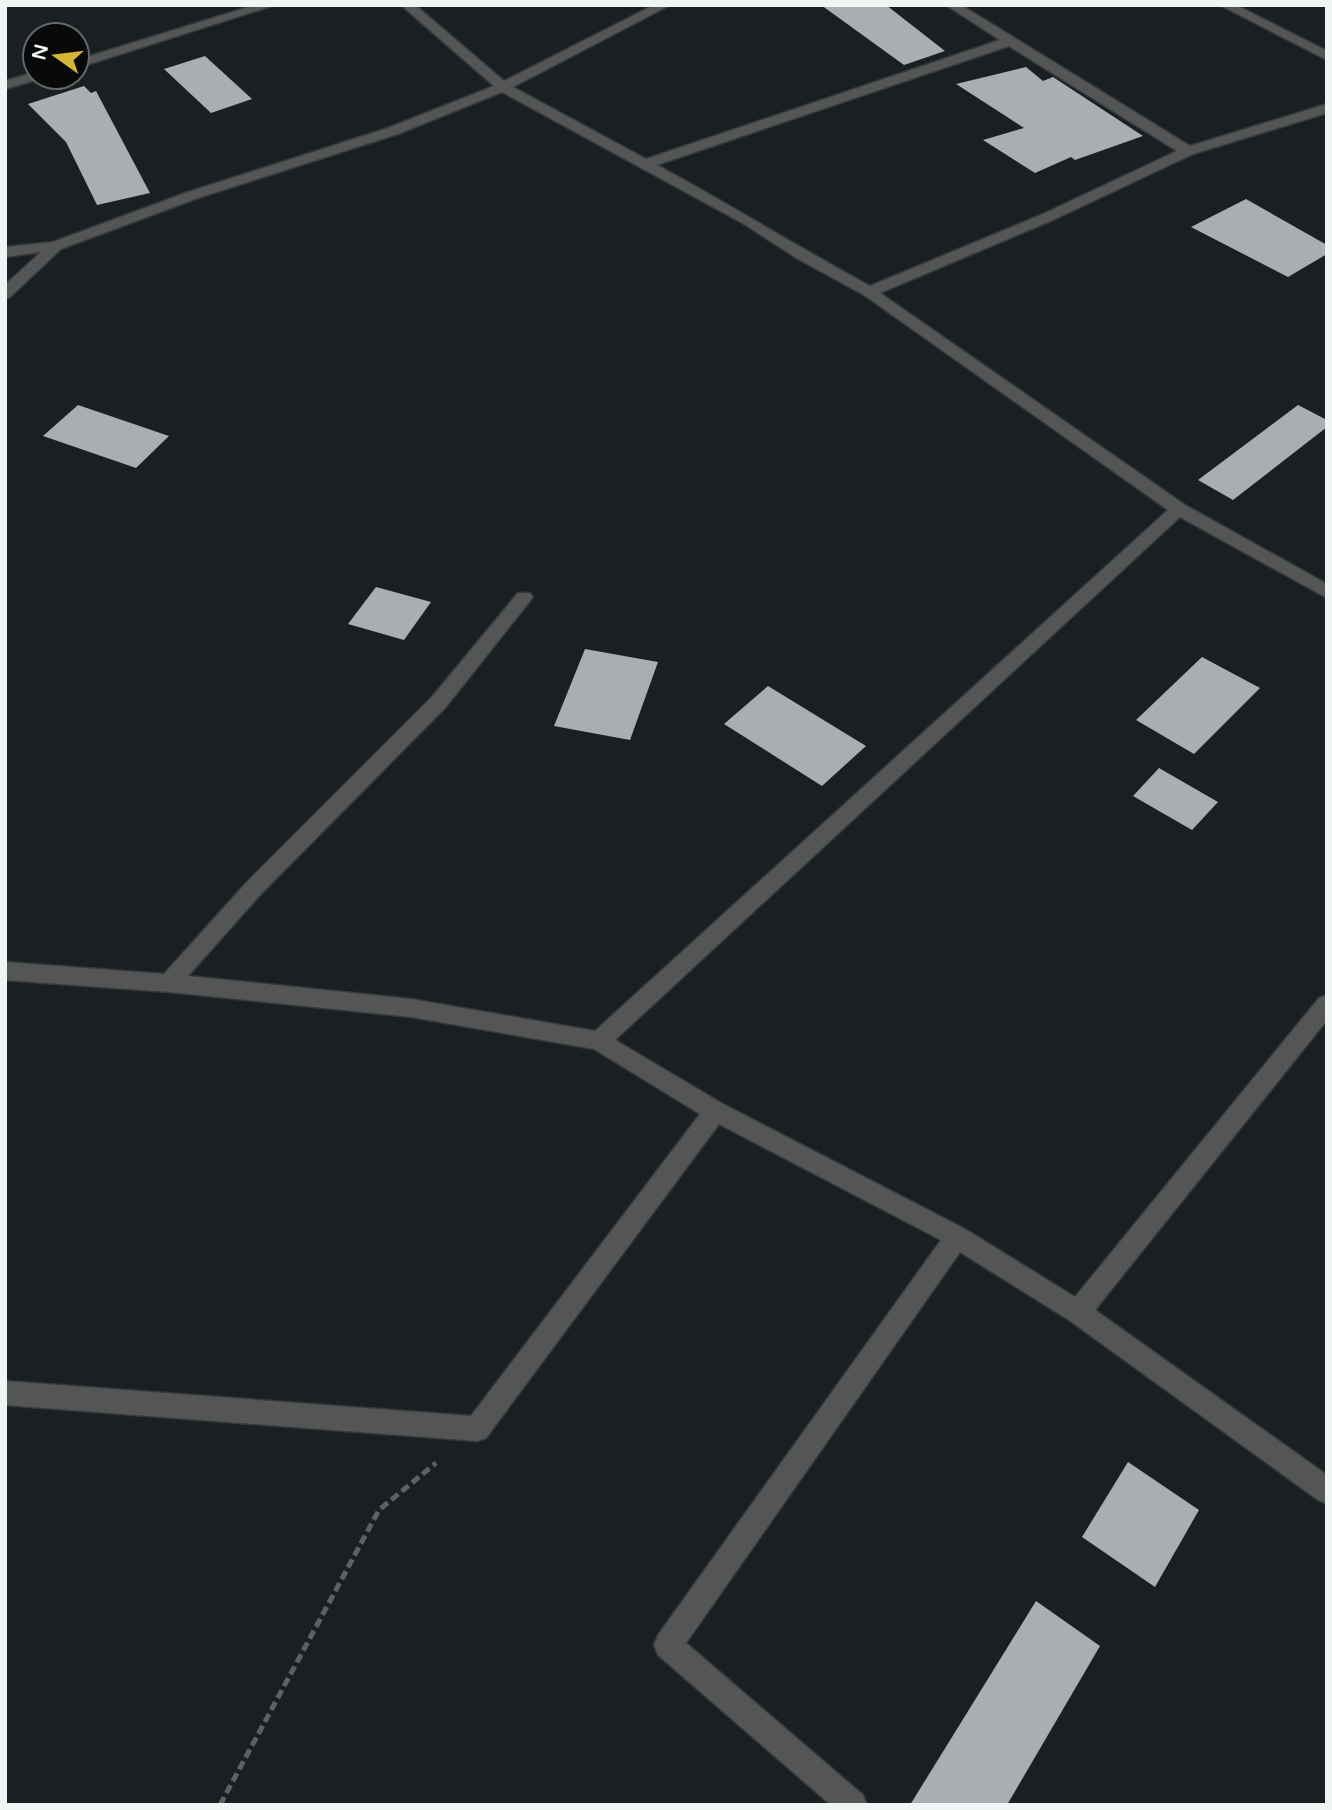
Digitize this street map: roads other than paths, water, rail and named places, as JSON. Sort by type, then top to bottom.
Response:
[{"type":"street","points":[[91,60],[269,5]]},
{"type":"street","points":[[407,5],[503,87],[646,164],[869,292],[1179,509],[1327,592]]},
{"type":"street","points":[[5,252],[56,246],[193,195],[393,131],[503,87],[664,5]]},
{"type":"street","points":[[952,5],[1188,151]]},
{"type":"street","points":[[1226,5],[1327,56]]},
{"type":"street","points":[[646,164],[1008,42]]},
{"type":"street","points":[[869,292],[1048,218],[1188,151],[1327,108]]},
{"type":"street","points":[[5,294],[56,246]]},
{"type":"street","points":[[599,1041],[1179,509]]},
{"type":"street","points":[[169,983],[253,889],[438,703],[524,597]]},
{"type":"street","points":[[5,971],[169,983],[411,1008],[599,1041],[715,1111],[957,1237],[1078,1312],[1327,1491]]},
{"type":"street","points":[[1078,1312],[1327,1004]]},
{"type":"street","points":[[5,1393],[477,1429],[715,1111]]},
{"type":"street","points":[[853,1805],[668,1645],[957,1237]]}]
